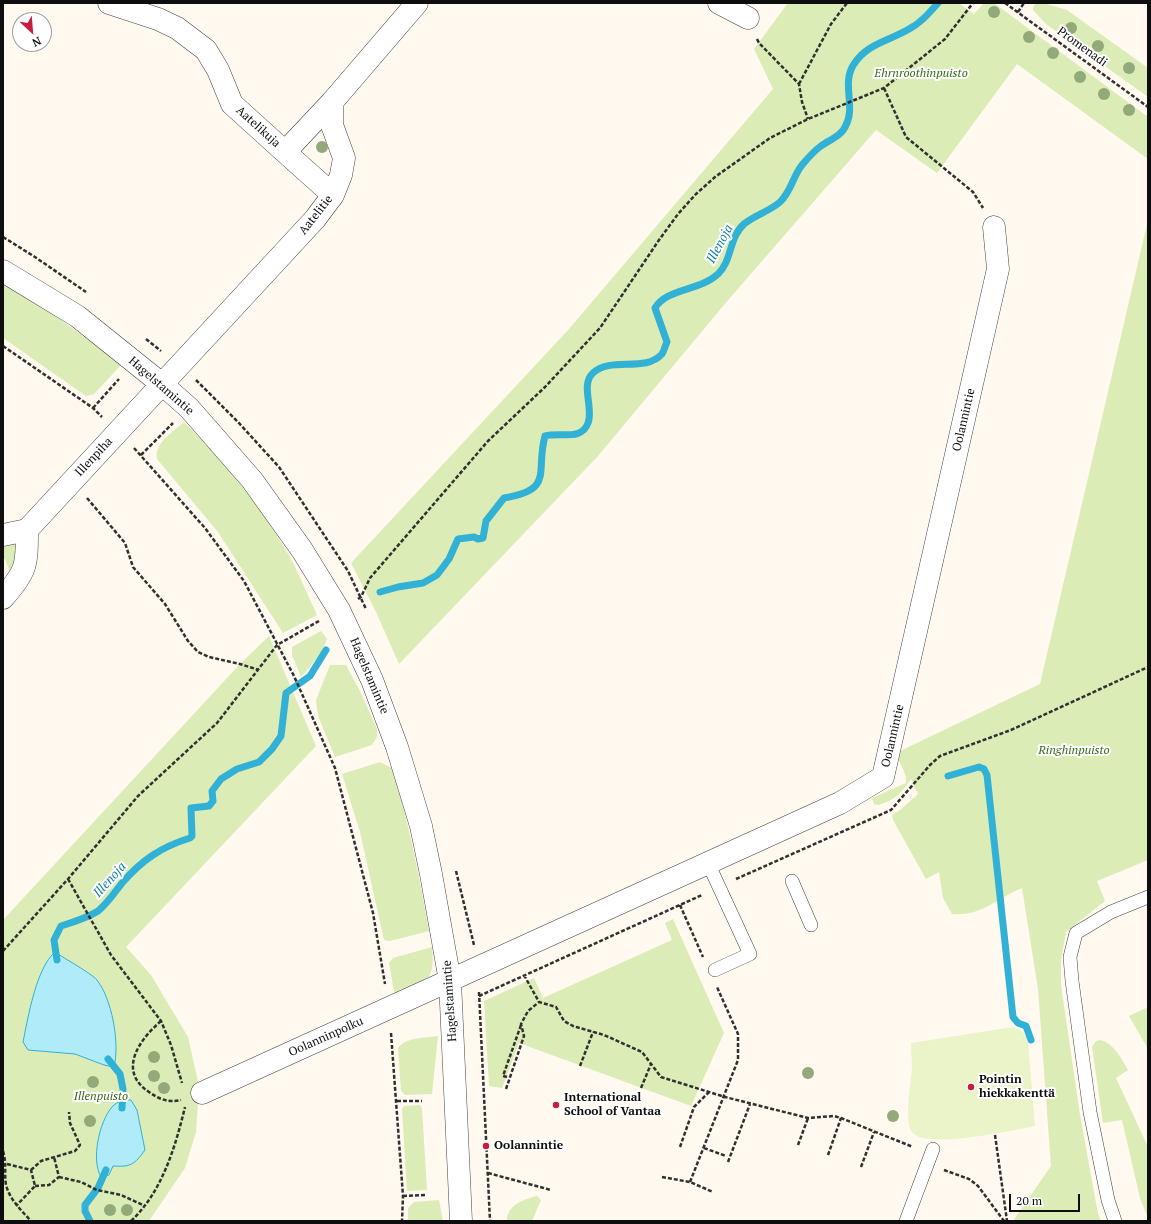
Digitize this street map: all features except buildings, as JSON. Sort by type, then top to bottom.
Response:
[{"type":"street","name":"Aatelikuja","points":[[109,3],[158,19],[177,28],[206,50],[218,70],[232,104],[333,195]]},
{"type":"street","points":[[332,102],[417,3]]},
{"type":"street","points":[[719,3],[748,18]]},
{"type":"street","name":"Aatelikuja","points":[[285,152],[332,102]]},
{"type":"street","name":"Aatelitie","points":[[163,385],[315,219],[333,195],[341,175],[344,158],[332,125],[332,102]]},
{"type":"street","name":"Oolannintie","points":[[450,981],[840,803],[884,777],[998,269],[994,227]]},
{"type":"street","name":"Hagelstamintie","points":[[3,271],[77,316],[163,385],[189,408],[252,480],[302,550],[339,610],[372,680],[397,747],[421,826],[450,981],[461,1221]]},
{"type":"street","name":"Illenpiha","points":[[27,530],[119,430],[163,385]]},
{"type":"street","points":[[3,535],[27,530],[27,561],[24,570],[18,582],[3,598]]},
{"type":"street","name":"Oolanninpolku","points":[[190,1093],[450,981]]},
{"type":"lane","points":[[708,863],[750,954],[710,966]]},
{"type":"lane","points":[[792,881],[812,925]]},
{"type":"lane","points":[[1115,1221],[1108,1200],[1090,1112],[1070,957],[1076,933],[1111,912],[1148,897]]},
{"type":"lane","points":[[906,1221],[933,1149]]},
{"type":"path","points":[[799,84],[831,24],[847,3]]},
{"type":"path","points":[[3,951],[68,879],[138,796],[217,723],[278,645],[362,597],[370,578],[488,441],[545,387],[600,328],[678,214],[696,194],[715,177],[770,138],[808,119],[884,88],[945,39],[973,3]]},
{"type":"path","name":"Promenadi","points":[[1005,3],[1148,107]]},
{"type":"path","points":[[1018,12],[1024,3]]},
{"type":"path","points":[[748,18],[759,43],[799,84],[802,102],[808,119]]},
{"type":"path","points":[[884,88],[906,137],[973,192],[994,227]]},
{"type":"path","points":[[3,238],[35,257],[90,295]]},
{"type":"path","points":[[145,338],[207,390],[279,467],[348,571],[362,597],[369,616]]},
{"type":"path","points":[[3,346],[93,408],[119,430],[206,528],[244,582],[294,676],[335,768],[373,913],[389,1008],[403,1196],[402,1221]]},
{"type":"path","points":[[82,492],[125,543],[133,567],[165,604],[188,641],[198,652],[209,657],[259,670]]},
{"type":"path","points":[[479,996],[891,810],[930,765],[940,756],[1011,730],[1148,667]]},
{"type":"path","points":[[455,866],[479,967],[479,996],[490,1221]]},
{"type":"path","points":[[68,879],[77,898],[103,942],[121,969],[161,1021],[190,1093],[169,1160],[146,1206],[131,1221]]},
{"type":"path","points":[[680,905],[710,966]]},
{"type":"path","points":[[524,975],[539,1002],[556,1007],[564,1021],[642,1052],[661,1077],[750,1104],[808,1118],[834,1116],[922,1150],[928,1163],[969,1179],[978,1186],[1006,1221]]},
{"type":"path","points":[[690,1182],[725,1097],[738,1060],[738,1034],[715,984]]},
{"type":"path","points":[[507,1077],[503,1076],[521,1024],[528,1011],[539,1002]]},
{"type":"path","points":[[161,1021],[150,1031],[140,1045],[134,1059],[132,1073],[137,1082],[145,1090],[160,1099],[172,1102],[190,1093]]},
{"type":"path","points":[[506,1089],[524,1036],[521,1024]]},
{"type":"path","points":[[580,1066],[593,1032]]},
{"type":"path","points":[[641,1088],[651,1063]]},
{"type":"path","points":[[680,1147],[694,1107],[709,1092]]},
{"type":"path","points":[[397,1101],[422,1101]]},
{"type":"path","points":[[728,1162],[750,1104]]},
{"type":"path","points":[[31,1170],[42,1161],[75,1151],[80,1145],[70,1123],[69,1112]]},
{"type":"path","points":[[798,1145],[808,1118]]},
{"type":"path","points":[[828,1155],[841,1118]]},
{"type":"path","points":[[861,1167],[874,1132]]},
{"type":"path","points":[[995,1135],[1006,1221]]},
{"type":"path","points":[[704,1148],[726,1156]]},
{"type":"path","points":[[3,1150],[7,1164],[6,1184],[16,1206],[31,1221]]},
{"type":"path","points":[[54,1158],[59,1177]]},
{"type":"path","points":[[7,1164],[31,1170]]},
{"type":"path","points":[[31,1170],[36,1186]]},
{"type":"path","points":[[488,1173],[551,1190]]},
{"type":"path","points":[[59,1177],[81,1182],[97,1190],[121,1195],[146,1206]]},
{"type":"path","points":[[16,1206],[36,1186],[49,1185],[59,1177]]},
{"type":"path","points":[[662,1177],[690,1182],[713,1192]]},
{"type":"path","points":[[403,1196],[427,1195]]},
{"type":"green space","name":"Ehrnroothinpuisto","points":[[788,3],[959,3],[974,14],[984,3],[994,3],[1148,117],[1148,159],[1017,64],[937,173],[876,130],[729,299],[598,456],[399,664],[376,612],[351,563],[569,329],[773,89],[754,49]]},
{"type":"green space","points":[[1036,3],[1047,4],[1067,10],[1148,68],[1148,97],[1046,24],[1033,10]]},
{"type":"green space","name":"Ringhinpuisto","points":[[1148,220],[1148,860],[1097,881],[1105,901],[1066,932],[1061,960],[1061,985],[1080,1115],[1098,1214],[1101,1221],[1013,1221],[1051,1166],[1038,989],[1022,888],[972,913],[952,914],[943,898],[939,872],[926,879],[893,820],[892,815],[899,811],[918,794],[911,779],[901,792],[890,801],[878,805],[874,804],[872,798],[906,783],[905,774],[899,760],[898,752],[1040,684]]},
{"type":"green space","points":[[3,285],[30,298],[122,364],[94,394],[86,396],[3,338]]},
{"type":"green space","points":[[184,422],[228,469],[267,520],[290,557],[317,615],[283,633],[218,532],[157,459],[158,448],[161,443]]},
{"type":"green space","points":[[3,543],[15,543],[18,546],[11,575],[5,559],[3,559]]},
{"type":"green space","points":[[321,631],[327,639],[321,653],[301,677],[292,655],[292,647]]},
{"type":"green space","name":"Illenpuisto","points":[[269,636],[316,746],[126,947],[151,975],[188,1037],[199,1086],[196,1132],[185,1168],[149,1221],[3,1221],[3,920],[240,664]]},
{"type":"green space","points":[[330,665],[346,665],[360,691],[377,729],[377,737],[372,745],[335,757],[318,716],[316,700]]},
{"type":"green space","points":[[380,762],[392,768],[398,788],[413,849],[429,931],[390,941],[384,940],[360,832],[342,774]]},
{"type":"green space","points":[[673,919],[724,1033],[691,1106],[519,1043],[502,1088],[489,1086],[484,1001],[534,978],[543,998],[672,940],[665,923]]},
{"type":"green space","points":[[432,947],[433,959],[430,975],[421,984],[395,997],[389,963],[393,958]]},
{"type":"green space","points":[[1148,1007],[1148,1049],[1129,1016]]},
{"type":"green space","name":"Pointin hiekkakenttä","points":[[1013,1027],[1023,1032],[1028,1042],[1035,1126],[951,1139],[920,1137],[912,1132],[908,1120],[909,1091],[912,1068],[911,1043]]},
{"type":"green space","points":[[438,1036],[432,1094],[405,1095],[401,1091],[398,1048],[401,1044],[411,1040]]},
{"type":"green space","points":[[1101,1040],[1106,1042],[1114,1049],[1128,1070],[1116,1078],[1148,1147],[1148,1218],[1140,1198],[1122,1120],[1103,1123],[1092,1047],[1096,1041]]},
{"type":"green space","points":[[420,1105],[422,1108],[427,1190],[407,1191],[402,1109],[404,1106]]},
{"type":"green space","points":[[537,1196],[541,1200],[532,1221],[507,1221],[509,1211],[513,1207],[522,1201]]},
{"type":"green space","points":[[439,1200],[443,1221],[408,1221],[408,1208],[414,1202]]},
{"type":"water","points":[[55,952],[94,977],[102,988],[111,1010],[115,1034],[116,1057],[114,1067],[104,1065],[75,1054],[28,1050],[23,1042],[30,1007],[38,981],[48,959]]},
{"type":"water","points":[[122,1100],[131,1100],[137,1110],[145,1150],[132,1164],[113,1166],[109,1175],[101,1177],[98,1170],[97,1161],[100,1131],[107,1114],[115,1104]]},
{"type":"waterway","name":"Illenoja","points":[[380,592],[398,587],[423,583],[437,575],[449,559],[458,539],[474,537],[478,539],[483,538],[486,521],[504,498],[520,495],[531,490],[537,484],[540,478],[542,449],[545,436],[576,434],[585,429],[589,417],[587,390],[589,378],[593,373],[600,368],[609,366],[647,363],[655,360],[662,354],[667,342],[655,308],[660,301],[675,293],[711,280],[723,269],[739,229],[748,221],[780,202],[787,194],[799,169],[806,160],[818,148],[838,135],[844,129],[849,118],[850,110],[848,87],[850,71],[854,64],[866,51],[872,47],[913,27],[925,18],[938,3]]},
{"type":"waterway","name":"Illenoja","points":[[57,960],[54,940],[61,926],[85,918],[98,911],[129,875],[145,861],[161,850],[190,838],[192,836],[191,808],[209,806],[213,801],[212,791],[221,779],[237,769],[259,762],[272,749],[281,736],[286,693],[310,676],[326,650]]},
{"type":"waterway","points":[[948,776],[979,767],[984,769],[987,775],[1013,1017],[1018,1023],[1026,1026],[1031,1040]]},
{"type":"waterway","name":"Illenoja","points":[[108,1059],[120,1074],[123,1089],[122,1108]]},
{"type":"waterway","name":"Illenoja","points":[[90,1221],[85,1211],[85,1205],[98,1188],[106,1170]]},
{"type":"place","name":"Pointin hiekkakenttä","points":[[971,1087]]},
{"type":"place","name":"International School of Vantaa","points":[[556,1105]]},
{"type":"place","name":"Oolannintie","points":[[486,1146]]}]
